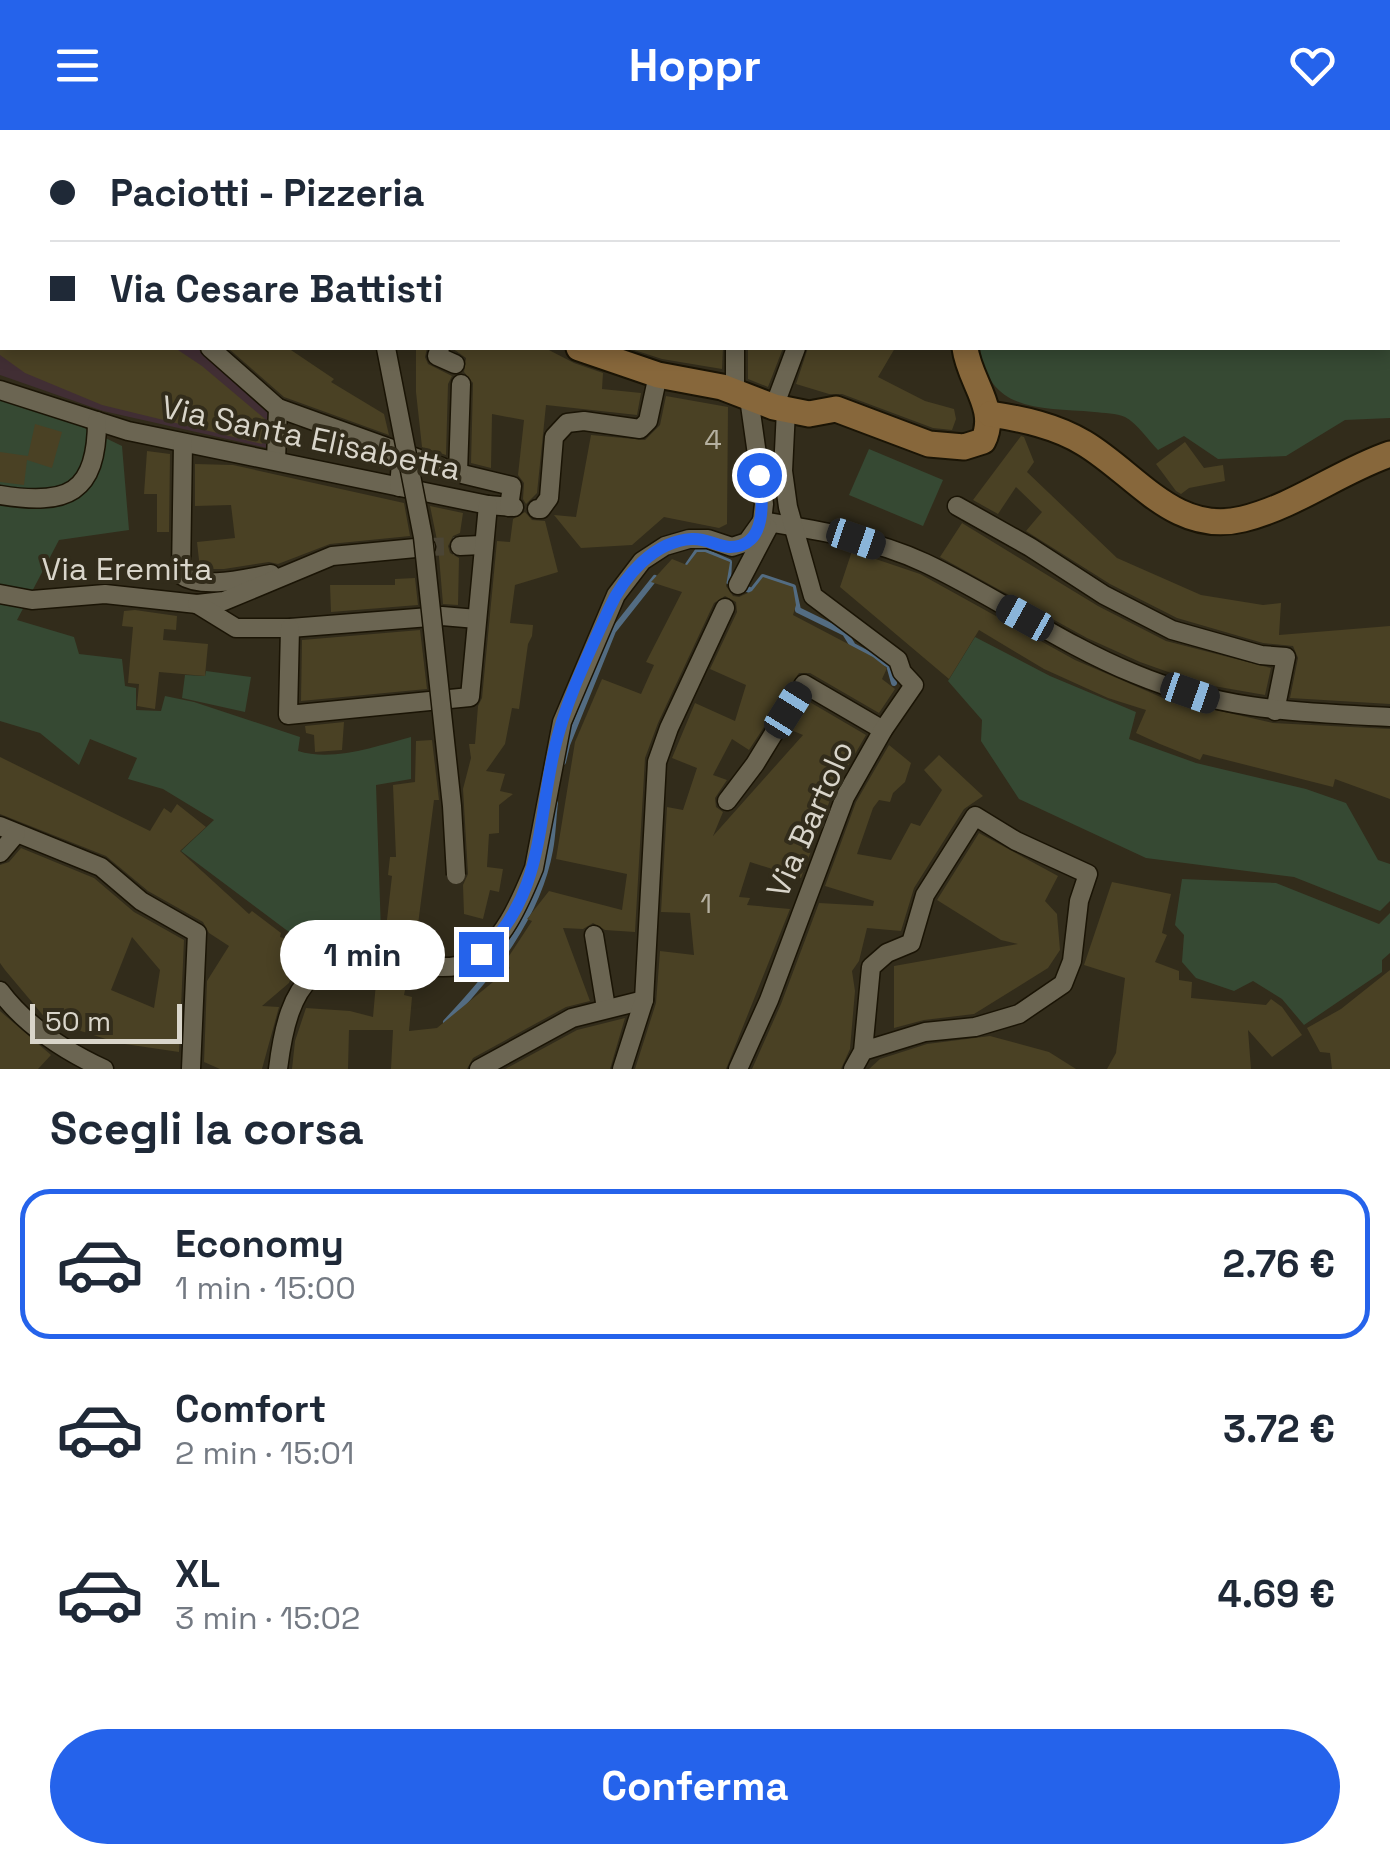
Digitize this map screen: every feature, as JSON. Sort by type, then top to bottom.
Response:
[{"type":"main road","points":[[585,350],[771,404],[836,409],[929,444],[964,447],[983,441],[990,428],[990,414],[979,394],[966,350]]},
{"type":"main road","points":[[990,414],[1048,427],[1086,444],[1162,503],[1177,513],[1200,520],[1244,519],[1302,497],[1390,454]]},
{"type":"street","points":[[212,350],[278,408],[458,473],[462,384]]},
{"type":"street","points":[[386,350],[423,537],[456,875]]},
{"type":"street","points":[[439,350],[436,356],[455,364]]},
{"type":"street","points":[[736,350],[771,404],[792,525]]},
{"type":"street","points":[[738,585],[766,522],[771,404],[795,350]]},
{"type":"street","points":[[539,509],[550,498],[554,437],[567,424],[584,421],[640,429],[648,421],[658,374]]},
{"type":"street","name":"Via Santa Elisabetta","points":[[0,390],[184,443],[512,507],[512,486],[458,473]]},
{"type":"street","points":[[276,460],[278,408]]},
{"type":"street","points":[[0,495],[48,500],[66,496],[89,471],[97,444],[97,421]]},
{"type":"street","points":[[184,443],[181,575],[189,580],[208,581],[290,572]]},
{"type":"street","points":[[392,449],[402,463],[399,487]]},
{"type":"street","points":[[290,628],[288,715],[470,697],[488,505]]},
{"type":"street","points":[[956,506],[1104,596],[1172,630],[1286,657],[1274,711]]},
{"type":"street","points":[[766,522],[856,539],[923,562],[1086,653],[1138,676],[1216,702],[1274,711],[1390,718]]},
{"type":"street","points":[[278,1069],[292,1006],[307,982],[337,961],[363,957],[457,966],[469,962],[494,941],[530,880],[562,722],[616,596],[642,561],[665,546],[689,539],[732,547],[748,542],[766,522]]},
{"type":"street","name":"Via Bartolo","points":[[738,1069],[769,1000],[845,798],[883,730],[914,686],[898,660],[813,596],[792,525]]},
{"type":"street","points":[[460,546],[482,545]]},
{"type":"street","name":"Via Eremita","points":[[0,594],[32,600],[104,594],[196,604],[224,601],[332,556],[426,546]]},
{"type":"street","points":[[196,604],[236,628],[290,628],[442,616],[477,618]]},
{"type":"street","points":[[622,1069],[644,1000],[658,762],[668,728],[725,608]]},
{"type":"street","points":[[727,800],[804,684],[883,730]]},
{"type":"street","points":[[853,1069],[863,1051],[872,967],[888,953],[910,943],[926,894],[975,816],[1016,841],[1088,874],[1079,901],[1072,962],[1063,984],[1019,1014],[975,1026],[925,1032],[863,1051]]},
{"type":"street","points":[[0,853],[8,830],[101,868],[141,901],[197,933],[191,1069]]},
{"type":"street","points":[[594,935],[606,1008]]},
{"type":"street","points":[[0,991],[66,1062],[104,1069]]},
{"type":"street","points":[[479,1069],[572,1018],[644,1000]]},
{"type":"shaded area","points":[[0,350],[199,350],[274,419],[267,448],[103,411],[0,375]]},
{"type":"green space","points":[[980,350],[1390,350],[1390,418],[1345,420],[1286,456],[1218,459],[1184,436],[1158,450],[1134,423],[1122,416],[1021,403],[994,385]]},
{"type":"green space","points":[[0,400],[66,419],[122,446],[129,530],[59,540],[17,620],[74,637],[79,654],[122,659],[125,686],[136,688],[136,710],[161,711],[165,696],[194,702],[300,737],[298,751],[312,754],[355,752],[411,737],[411,779],[376,785],[381,932],[317,953],[181,851],[214,820],[163,789],[128,779],[137,758],[90,739],[79,765],[40,733],[0,721]]},
{"type":"green space","points":[[869,449],[943,480],[923,526],[849,495]]},
{"type":"green space","points":[[975,637],[1050,676],[1136,712],[1129,739],[1196,763],[1306,789],[1346,803],[1378,860],[1390,864],[1390,901],[1380,911],[1294,877],[1146,858],[1019,799],[981,741],[982,720],[948,681]]},
{"type":"green space","points":[[206,671],[251,677],[245,712],[182,698],[185,675],[205,676]]},
{"type":"green space","points":[[1182,879],[1276,883],[1379,924],[1390,913],[1390,953],[1382,960],[1382,972],[1304,1025],[1282,999],[1253,981],[1234,991],[1196,978],[1182,962],[1184,935],[1175,925]]},
{"type":"building","points":[[0,350],[178,350],[265,419],[262,444],[102,405],[25,373],[0,355]]},
{"type":"building","points":[[230,350],[291,350],[334,379],[331,382],[384,414],[389,435],[284,397]]},
{"type":"building","points":[[416,350],[427,350],[428,364],[452,376],[448,384],[446,455],[422,447]]},
{"type":"building","points":[[455,350],[549,350],[603,373],[602,389],[641,393],[637,415],[546,405],[537,493],[526,504],[524,483],[518,475],[524,420],[492,414],[491,468],[471,463],[473,383],[464,372],[466,358]]},
{"type":"building","points":[[634,350],[723,350],[722,369]]},
{"type":"building","points":[[748,350],[782,350],[768,387],[748,379]]},
{"type":"building","points":[[807,350],[894,350],[878,377],[925,401],[954,409],[956,419],[952,430],[933,428],[842,394],[796,384]]},
{"type":"building","points":[[666,396],[728,407],[727,524],[719,528],[664,517],[632,545],[581,548],[554,515],[576,517],[591,435],[645,440],[660,425]]},
{"type":"building","points":[[35,424],[62,432],[52,468],[27,460],[24,485],[0,482],[0,452],[28,456]]},
{"type":"building","points":[[1021,436],[1034,462],[1027,472],[1117,558],[1201,595],[1263,605],[1281,603],[1279,635],[1390,626],[1390,704],[1290,698],[1298,658],[1293,646],[1263,643],[1177,618],[1110,584],[1026,531],[1042,512],[1016,487],[998,514],[973,500]]},
{"type":"building","points":[[1185,442],[1204,468],[1223,465],[1225,481],[1189,488],[1181,494],[1176,491],[1156,464]]},
{"type":"building","points":[[147,451],[170,454],[169,532],[157,532],[157,494],[144,494]]},
{"type":"building","points":[[195,464],[233,465],[404,503],[410,536],[330,544],[278,564],[200,569],[197,542],[235,538],[231,505],[195,506]]},
{"type":"building","points":[[430,506],[463,513],[460,533],[453,536],[448,546],[450,553],[459,558],[458,605],[443,604]]},
{"type":"building","points":[[525,512],[532,520],[545,521],[558,572],[515,585],[510,623],[533,625],[532,636],[519,709],[512,708],[505,744],[486,771],[505,774],[500,791],[513,794],[499,805],[499,833],[489,834],[487,867],[503,869],[499,892],[490,890],[483,919],[464,914],[463,885],[468,874],[463,789],[471,758],[469,744],[475,744],[482,698],[497,541],[510,542],[513,519]]},
{"type":"building","points":[[962,523],[1098,606],[1166,641],[1271,668],[1265,695],[1202,684],[1140,662],[1087,638],[940,557]]},
{"type":"building","points":[[852,551],[920,574],[1075,660],[1163,698],[1273,723],[1390,729],[1390,799],[1335,779],[1333,787],[1203,754],[1200,760],[1160,744],[1136,733],[1146,710],[1108,698],[1044,669],[979,630],[949,679],[840,587]]},
{"type":"building","points":[[697,552],[730,562],[726,586],[733,596],[752,591],[763,577],[793,587],[793,615],[873,657],[887,668],[882,679],[895,689],[879,713],[810,673],[799,673],[749,750],[732,739],[713,775],[727,780],[715,798],[716,807],[723,812],[713,836],[803,735],[791,730],[808,701],[866,735],[833,792],[801,878],[750,862],[739,897],[750,898],[747,905],[790,909],[726,1069],[635,1069],[656,1003],[660,951],[694,955],[690,913],[661,912],[667,807],[683,810],[697,768],[672,758],[695,703],[735,721],[746,685],[710,669],[737,612],[736,602],[725,596],[714,603],[645,758],[635,932],[605,930],[593,923],[583,929],[563,928],[590,1001],[566,1007],[473,1058],[467,1069],[391,1069],[393,1030],[349,1030],[348,1069],[292,1069],[295,1041],[306,1008],[373,1017],[376,983],[371,982],[377,972],[408,976],[404,995],[412,997],[409,1031],[437,1028],[510,968],[505,962],[532,921],[527,919],[549,891],[622,910],[627,874],[556,859],[575,742],[602,679],[641,694],[654,665],[646,662],[682,592],[651,582],[672,559],[687,565]]},
{"type":"building","points":[[415,578],[418,605],[331,612],[330,585],[395,585],[395,579]]},
{"type":"building","points":[[124,611],[177,616],[176,630],[164,629],[163,640],[208,644],[205,676],[159,672],[155,709],[137,706],[139,684],[128,683],[133,627],[122,626]]},
{"type":"building","points":[[420,630],[427,689],[301,701],[302,640]]},
{"type":"building","points":[[344,722],[342,750],[315,752],[314,735],[306,733],[305,726]]},
{"type":"building","points":[[432,740],[439,800],[434,800],[416,940],[385,937],[392,876],[388,875],[390,857],[396,857],[393,785],[415,782],[416,741]]},
{"type":"building","points":[[889,745],[911,763],[905,782],[890,802],[879,800],[873,808],[857,854],[891,860],[911,823],[920,826],[942,790],[924,770],[939,755],[983,796],[964,809],[914,888],[901,931],[867,928],[859,961],[852,971],[855,991],[850,1049],[841,1069],[752,1069],[819,903],[873,906],[874,901],[825,886],[856,802]]},
{"type":"building","points":[[0,757],[150,831],[164,808],[171,813],[177,804],[206,827],[180,851],[249,914],[252,911],[281,933],[280,937],[291,940],[315,960],[301,971],[294,969],[289,983],[262,1006],[279,1007],[262,1069],[220,1069],[204,1062],[207,981],[229,946],[209,933],[203,922],[148,891],[106,856],[0,814]]},
{"type":"building","points":[[979,833],[1058,876],[1045,901],[1057,914],[1060,950],[1048,968],[974,1014],[894,1028],[894,966],[1018,944],[1001,940],[937,900]]},
{"type":"building","points":[[21,848],[94,878],[134,912],[184,940],[179,1052],[118,1043],[47,1020],[0,963],[0,865],[9,862]],"holes":[[[132,937],[160,970],[154,1008],[111,990]]]},
{"type":"building","points":[[1112,882],[1171,894],[1162,933],[1167,935],[1155,962],[1179,971],[1179,980],[1192,982],[1191,998],[1266,1005],[1271,999],[1282,1007],[1302,1035],[1272,1057],[1248,1030],[1251,1069],[1107,1069],[1116,1053],[1125,978],[1084,965]]},
{"type":"building","points":[[1390,970],[1390,1069],[1332,1069],[1330,1053],[1320,1052],[1307,1028],[1341,1009]]},
{"type":"building","points":[[0,1011],[51,1055],[38,1069],[0,1069]]},
{"type":"building","points":[[625,1018],[610,1069],[505,1069],[577,1030]]},
{"type":"building","points":[[990,1036],[1049,1052],[1076,1069],[869,1069],[880,1059],[927,1044]]},
{"type":"waterway","points":[[688,565],[699,549],[729,562],[728,581],[752,591],[763,577],[793,587],[798,610],[845,633],[853,646],[889,665],[894,683]]},
{"type":"waterway","points":[[563,762],[613,631],[655,578]]},
{"type":"waterway","points":[[446,1022],[496,965],[535,899],[551,844],[555,803]]},
{"type":"tunnel","points":[[426,547],[460,546]]},
{"type":"route","points":[[481,954],[510,917],[534,868],[562,722],[590,649],[616,596],[642,561],[665,546],[689,539],[732,547],[748,542],[762,522],[764,504],[759,475]]}]
